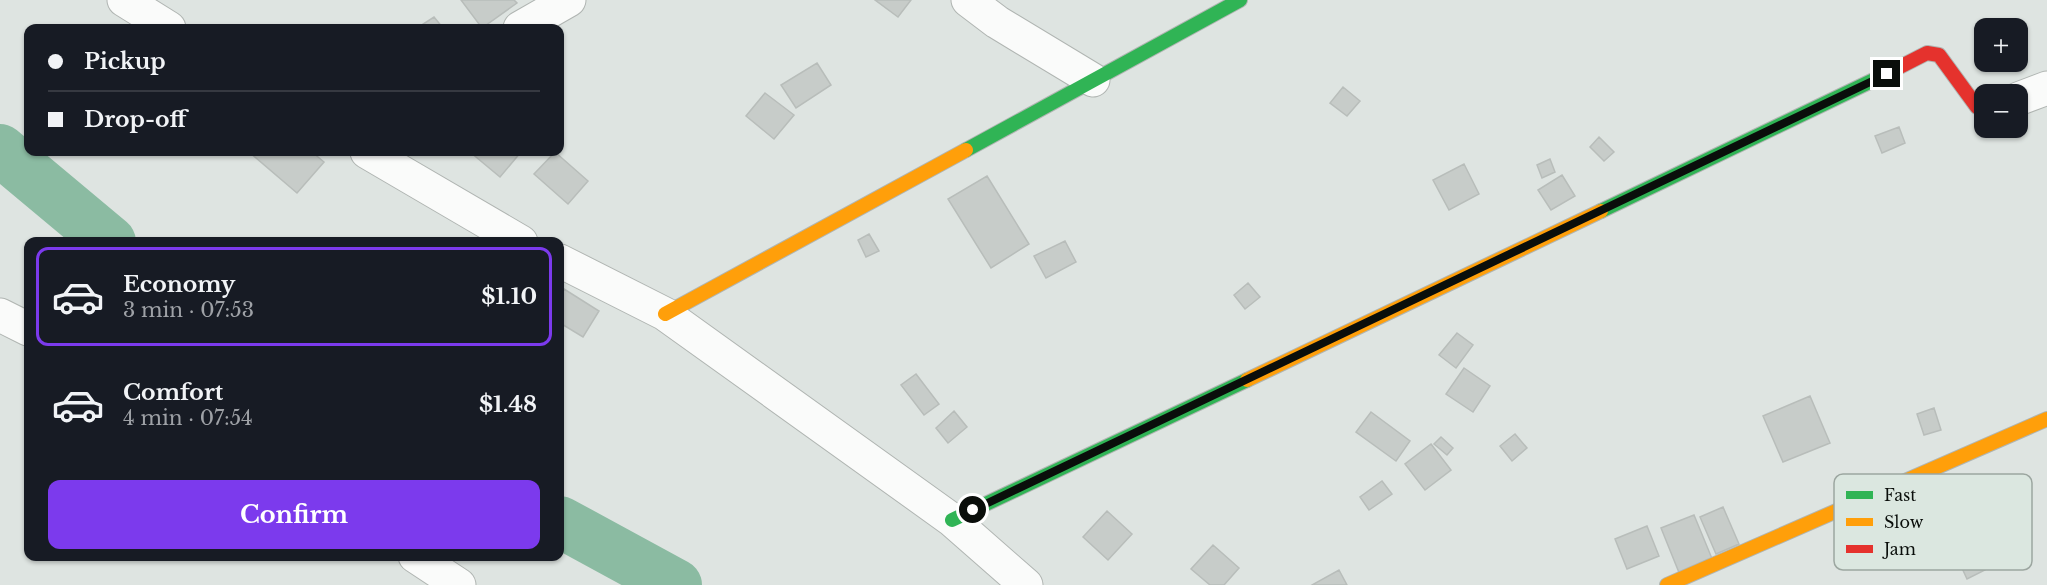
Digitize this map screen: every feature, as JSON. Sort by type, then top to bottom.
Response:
[{"type":"street","points":[[124,0],[163,24]]},
{"type":"street","points":[[527,24],[569,0]]},
{"type":"street","points":[[968,0],[997,22],[1093,80]]},
{"type":"street","points":[[665,314],[1240,0]]},
{"type":"street","points":[[952,520],[1928,53],[1939,55],[1974,103]]},
{"type":"street","points":[[2028,95],[2047,88]]},
{"type":"street","points":[[374,156],[512,237]]},
{"type":"street","points":[[564,263],[665,314],[952,520],[1026,585]]},
{"type":"street","points":[[0,315],[24,327]]},
{"type":"street","points":[[1921,474],[2047,419]]},
{"type":"street","points":[[1667,585],[1834,512]]},
{"type":"street","points":[[422,561],[459,585]]},
{"type":"building","points":[[461,0],[514,0],[517,3],[488,24],[479,24]]},
{"type":"building","points":[[875,0],[911,0],[898,17]]},
{"type":"building","points":[[434,17],[440,24],[423,24]]},
{"type":"building","points":[[817,63],[831,85],[796,108],[781,85]]},
{"type":"building","points":[[1343,87],[1360,101],[1347,116],[1330,103]]},
{"type":"building","points":[[765,93],[794,115],[774,139],[746,116]]},
{"type":"building","points":[[1899,127],[1905,143],[1882,153],[1875,136]]},
{"type":"building","points":[[1599,137],[1614,152],[1604,161],[1590,147]]},
{"type":"building","points":[[254,156],[317,156],[324,162],[297,193]]},
{"type":"building","points":[[475,156],[518,156],[500,177]]},
{"type":"building","points":[[551,156],[560,156],[588,181],[568,204],[534,174]]},
{"type":"building","points":[[1550,159],[1555,172],[1542,178],[1537,165]]},
{"type":"building","points":[[1464,164],[1479,194],[1449,210],[1433,180]]},
{"type":"building","points":[[1562,175],[1575,196],[1551,210],[1538,190]]},
{"type":"building","points":[[987,176],[1029,244],[991,268],[948,199]]},
{"type":"building","points":[[869,234],[879,251],[866,257],[858,240]]},
{"type":"building","points":[[1065,241],[1076,262],[1046,278],[1034,256]]},
{"type":"building","points":[[1248,283],[1260,297],[1245,309],[1234,295]]},
{"type":"building","points":[[564,289],[599,311],[583,337],[564,325]]},
{"type":"building","points":[[1457,333],[1473,345],[1456,368],[1439,355]]},
{"type":"building","points":[[1464,368],[1490,386],[1473,412],[1446,394]]},
{"type":"building","points":[[916,374],[939,404],[924,415],[901,385]]},
{"type":"building","points":[[1810,396],[1830,443],[1783,462],[1763,416]]},
{"type":"building","points":[[1934,408],[1941,430],[1924,435],[1917,414]]},
{"type":"building","points":[[954,411],[967,427],[948,443],[936,428]]},
{"type":"building","points":[[1371,412],[1410,441],[1396,461],[1356,432]]},
{"type":"building","points":[[1515,434],[1527,448],[1512,461],[1500,446]]},
{"type":"building","points":[[1441,437],[1453,448],[1447,455],[1434,444]]},
{"type":"building","points":[[1431,444],[1451,470],[1425,490],[1405,464]]},
{"type":"building","points":[[1382,481],[1392,494],[1369,510],[1360,497]]},
{"type":"building","points":[[1723,507],[1739,544],[1716,554],[1700,517]]},
{"type":"building","points":[[1107,511],[1132,534],[1108,560],[1083,537]]},
{"type":"building","points":[[1694,515],[1713,561],[1680,575],[1661,528]]},
{"type":"building","points":[[1647,526],[1659,556],[1627,569],[1615,539]]},
{"type":"building","points":[[1213,545],[1239,568],[1224,585],[1210,585],[1191,569]]},
{"type":"building","points":[[1339,570],[1347,585],[1312,585]]},
{"type":"building","points":[[1963,570],[1985,570],[1967,579]]},
{"type":"waterway","points":[[0,150],[104,237]]},
{"type":"waterway","points":[[564,524],[676,585]]},
{"type":"traffic: fast","points":[[966,150],[1240,0]]},
{"type":"traffic: fast","points":[[1601,211],[1884,75]]},
{"type":"traffic: fast","points":[[952,520],[1247,380]]},
{"type":"traffic: slow","points":[[665,314],[966,150]]},
{"type":"traffic: slow","points":[[1247,380],[1601,211]]},
{"type":"traffic: slow","points":[[1921,474],[2047,419]]},
{"type":"traffic: slow","points":[[1667,585],[1834,512]]},
{"type":"traffic: jam","points":[[1884,75],[1927,53],[1939,55],[1974,103]]},
{"type":"route","points":[[973,510],[1887,74]]}]
